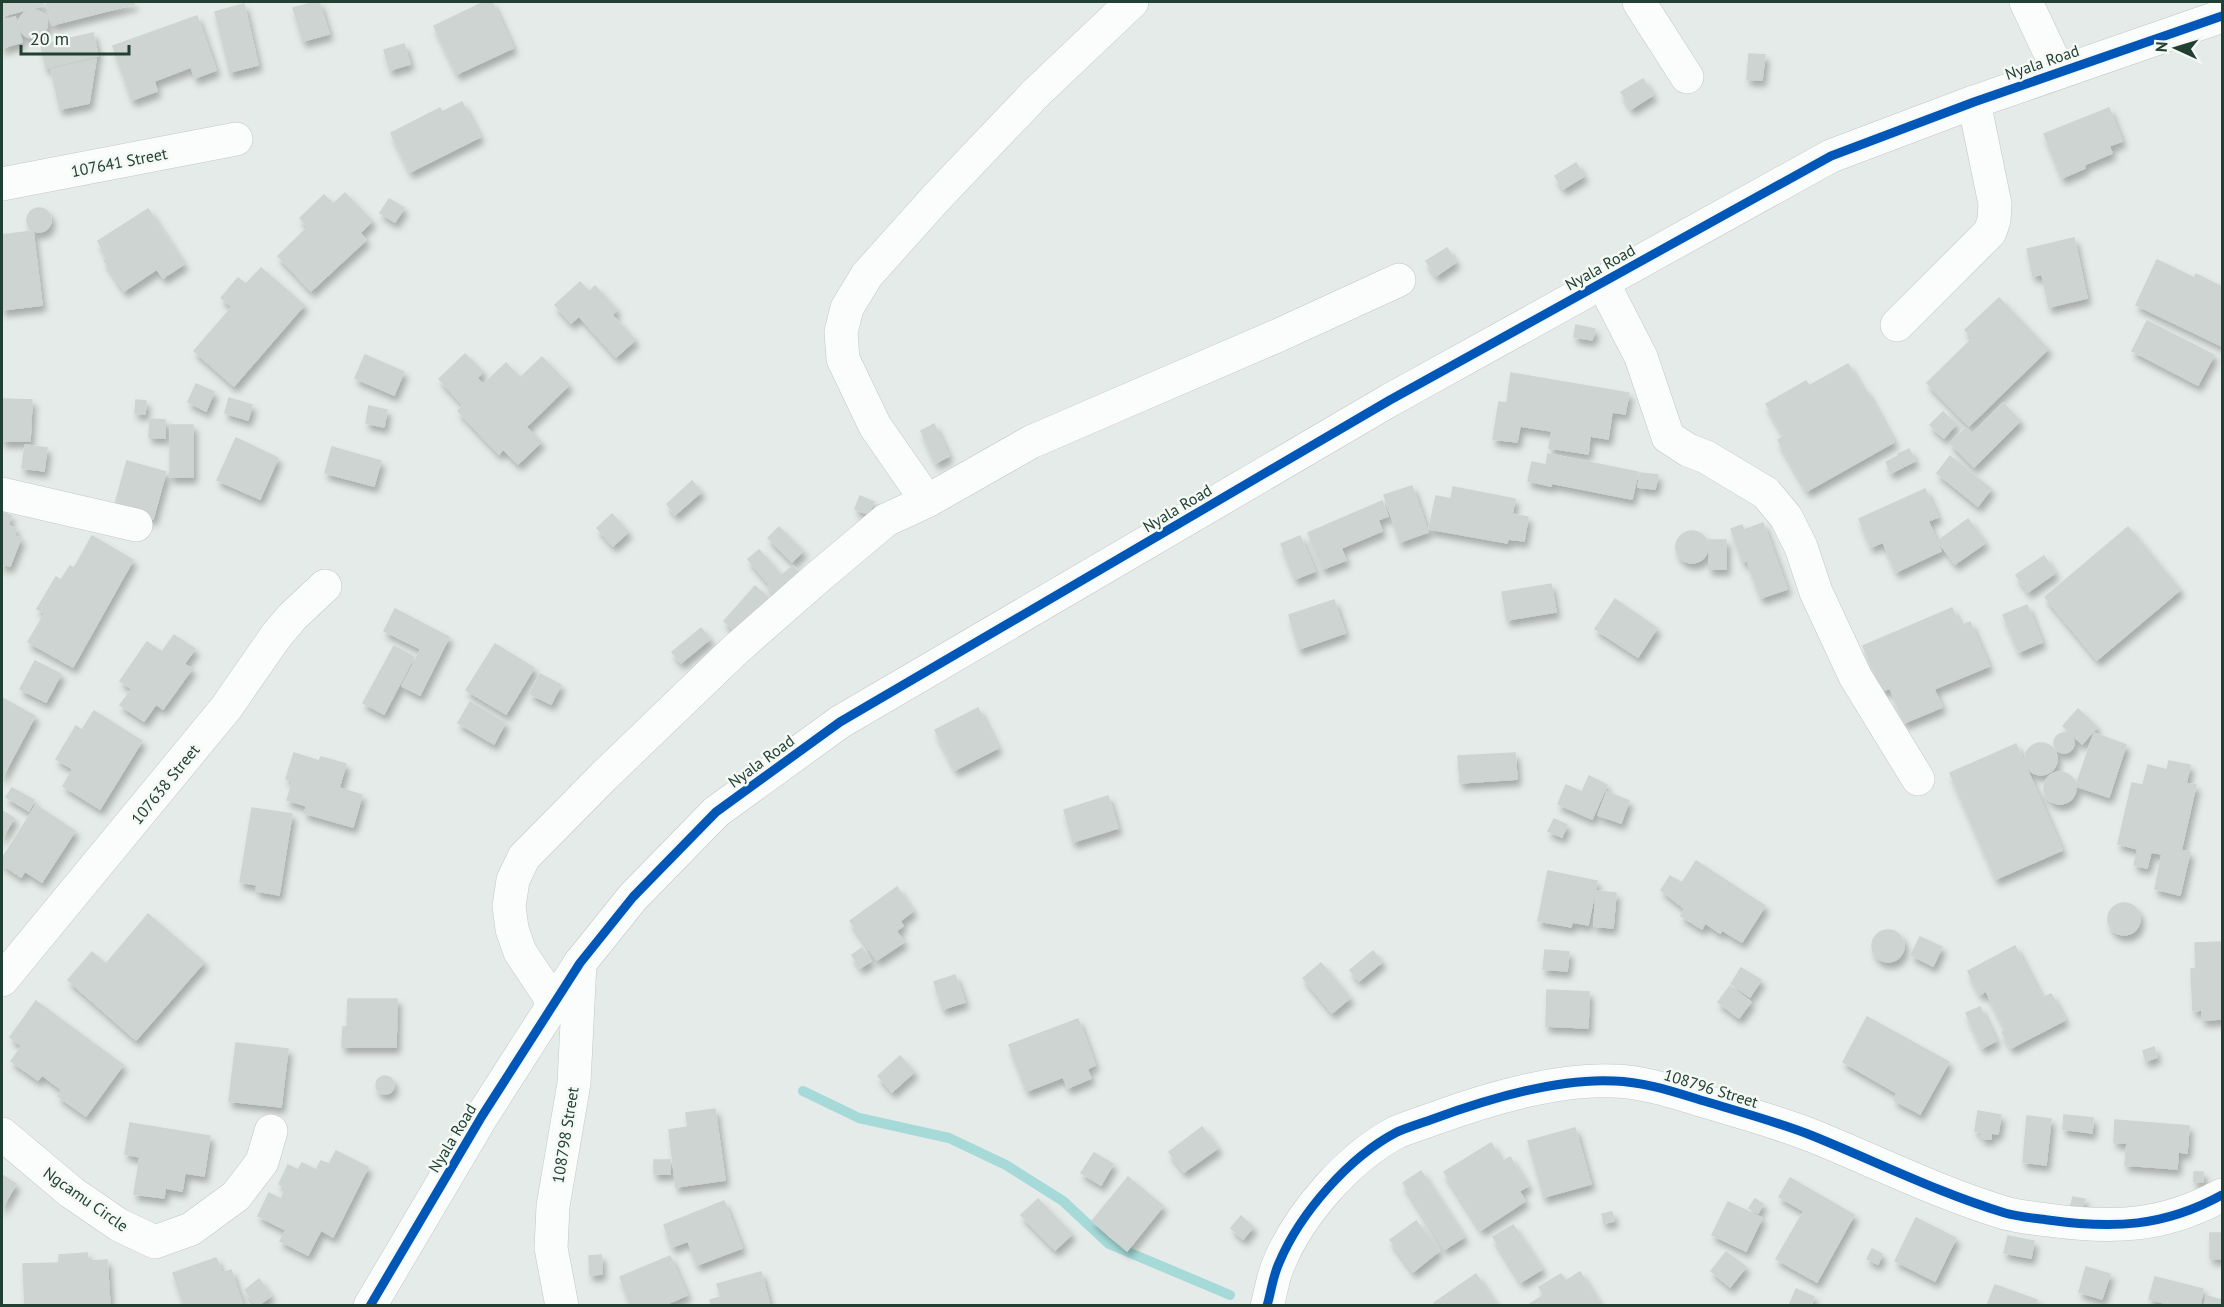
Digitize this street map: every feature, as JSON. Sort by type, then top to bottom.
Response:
[{"type":"street","points":[[927,501],[875,426],[843,359],[841,332],[847,308],[867,275],[936,198],[1035,94],[1132,2]]},
{"type":"street","points":[[1639,2],[1686,77]]},
{"type":"street","points":[[2025,2],[2059,72]]},
{"type":"street","name":"Nyala Road","points":[[370,1305],[483,1116],[554,1003],[580,963],[633,897],[716,812],[840,722],[1390,400],[1831,156],[1974,102],[2223,16]]},
{"type":"street","points":[[1897,325],[1990,232],[1994,220],[1995,204],[1974,102]]},
{"type":"street","name":"107641 Street","points":[[2,184],[236,140]]},
{"type":"street","points":[[554,1003],[520,952],[512,929],[509,906],[513,880],[524,857],[613,767],[742,644],[886,520],[927,501],[1031,442],[1279,335],[1399,280]]},
{"type":"street","points":[[1603,283],[1641,357],[1668,437],[1766,493],[1786,517],[1801,547],[1816,592],[1855,676],[1918,779]]},
{"type":"street","points":[[2,494],[136,525]]},
{"type":"street","name":"107638 Street","points":[[2,980],[226,708],[276,636],[292,617],[325,586]]},
{"type":"street","name":"108798 Street","points":[[562,1305],[551,1248],[553,1206],[574,1083],[580,963]]},
{"type":"street","name":"108796 Street","points":[[1267,1305],[1278,1264],[1311,1206],[1351,1164],[1397,1132],[1508,1095],[1570,1084],[1613,1081],[1651,1085],[1810,1135],[1941,1191],[2008,1214],[2082,1224],[2129,1225],[2185,1214],[2223,1195]]},
{"type":"street","name":"Ngcamu Circle","points":[[2,1134],[71,1192],[119,1226],[155,1242],[191,1229],[236,1196],[262,1162],[271,1131]]},
{"type":"building","points":[[2,2],[43,2],[44,5],[2,16]]},
{"type":"building","points":[[46,2],[133,2],[134,4],[52,25]]},
{"type":"building","points":[[319,2],[329,34],[303,41],[293,8]]},
{"type":"building","points":[[484,2],[492,2],[513,48],[457,74],[434,26]]},
{"type":"building","points":[[244,4],[258,65],[230,72],[215,12]]},
{"type":"building","points":[[33,10],[43,14],[47,24],[43,34],[33,38],[23,34],[19,24],[23,14]]},
{"type":"building","points":[[197,16],[216,70],[195,78],[191,67],[154,81],[157,91],[132,100],[113,46]]},
{"type":"building","points":[[15,17],[22,42],[2,48],[2,21]]},
{"type":"building","points":[[93,33],[98,56],[46,68],[41,45]]},
{"type":"building","points":[[404,44],[410,64],[390,70],[384,50]]},
{"type":"building","points":[[1749,54],[1765,55],[1762,80],[1747,79]]},
{"type":"building","points":[[96,59],[89,103],[60,109],[51,69]]},
{"type":"building","points":[[1643,79],[1653,95],[1631,109],[1621,92]]},
{"type":"building","points":[[462,102],[480,137],[410,172],[391,133],[440,108],[442,112]]},
{"type":"building","points":[[2109,108],[2122,141],[2109,146],[2112,153],[2062,178],[2044,134]]},
{"type":"building","points":[[1576,163],[1584,176],[1563,189],[1555,176]]},
{"type":"building","points":[[345,193],[372,221],[360,233],[366,240],[311,291],[278,256],[308,227],[300,218],[324,195],[333,204]]},
{"type":"building","points":[[389,199],[404,208],[395,222],[380,213]]},
{"type":"building","points":[[39,208],[44,209],[50,215],[50,225],[44,231],[39,232],[34,231],[28,225],[27,220],[28,215],[34,209]]},
{"type":"building","points":[[148,209],[184,264],[163,278],[157,269],[124,291],[104,260],[108,258],[98,241]]},
{"type":"building","points":[[33,231],[42,305],[2,310],[2,235]]},
{"type":"building","points":[[2074,238],[2087,298],[2049,307],[2042,274],[2033,276],[2027,249]]},
{"type":"building","points":[[1447,248],[1456,262],[1436,276],[1426,261]]},
{"type":"building","points":[[2157,260],[2194,278],[2196,274],[2222,287],[2222,346],[2136,305]]},
{"type":"building","points":[[261,268],[304,305],[234,386],[194,351],[232,307],[221,298],[238,278],[246,284]]},
{"type":"building","points":[[580,282],[589,292],[595,286],[617,310],[612,315],[635,340],[616,357],[579,316],[571,323],[555,305]]},
{"type":"building","points":[[1999,298],[2048,349],[1969,426],[1927,383],[1973,338],[1965,330]]},
{"type":"building","points":[[2147,321],[2214,355],[2198,385],[2132,351]]},
{"type":"building","points":[[1576,325],[1595,329],[1592,340],[1574,337]]},
{"type":"building","points":[[465,354],[483,372],[477,378],[483,385],[506,363],[520,378],[542,357],[569,385],[526,427],[541,442],[518,464],[503,449],[499,454],[458,411],[463,405],[439,379]]},
{"type":"building","points":[[365,355],[404,372],[394,395],[355,378]]},
{"type":"building","points":[[1848,364],[1863,390],[1865,389],[1894,442],[1807,491],[1778,440],[1784,436],[1766,404],[1806,381],[1809,386]]},
{"type":"building","points":[[1511,373],[1629,393],[1625,414],[1612,412],[1608,439],[1590,436],[1588,454],[1549,448],[1552,431],[1520,426],[1517,442],[1493,439],[1499,402],[1507,403]]},
{"type":"building","points":[[196,384],[214,392],[206,411],[188,402]]},
{"type":"building","points":[[229,398],[252,405],[248,420],[225,413]]},
{"type":"building","points":[[2,399],[32,400],[30,441],[2,441]]},
{"type":"building","points":[[136,400],[146,401],[145,414],[135,413]]},
{"type":"building","points":[[2003,403],[2020,421],[1974,467],[1950,443],[1966,428],[1972,434]]},
{"type":"building","points":[[369,406],[387,410],[384,427],[366,423]]},
{"type":"building","points":[[1943,412],[1956,424],[1944,438],[1930,425]]},
{"type":"building","points":[[150,419],[165,420],[165,438],[149,437]]},
{"type":"building","points":[[934,424],[949,456],[936,463],[921,431]]},
{"type":"building","points":[[170,425],[193,425],[193,477],[170,477]]},
{"type":"building","points":[[236,438],[278,458],[260,499],[217,480]]},
{"type":"building","points":[[25,445],[47,448],[44,471],[22,468]]},
{"type":"building","points":[[332,447],[381,461],[374,486],[325,473]]},
{"type":"building","points":[[1909,449],[1915,461],[1905,466],[1898,454]]},
{"type":"building","points":[[1548,454],[1638,472],[1632,499],[1551,483],[1551,486],[1528,481],[1532,462],[1546,465]]},
{"type":"building","points":[[1898,456],[1903,467],[1891,473],[1886,462]]},
{"type":"building","points":[[1950,456],[1991,489],[1978,506],[1937,473]]},
{"type":"building","points":[[127,461],[166,472],[153,519],[114,508]]},
{"type":"building","points":[[1640,473],[1658,475],[1655,489],[1638,487]]},
{"type":"building","points":[[692,481],[701,492],[675,515],[667,504]]},
{"type":"building","points":[[1412,486],[1428,532],[1400,542],[1384,495]]},
{"type":"building","points":[[1453,487],[1515,499],[1512,514],[1528,517],[1524,541],[1508,539],[1507,543],[1429,529],[1436,496],[1451,499]]},
{"type":"building","points":[[1925,489],[1938,517],[1928,521],[1941,551],[1896,572],[1883,542],[1871,547],[1859,519]]},
{"type":"building","points":[[860,496],[874,502],[868,514],[855,509]]},
{"type":"building","points":[[1382,501],[1388,516],[1378,520],[1382,531],[1341,548],[1346,560],[1323,569],[1308,533]]},
{"type":"building","points":[[2,512],[11,516],[8,525],[16,529],[14,536],[21,538],[10,566],[3,564],[2,568]]},
{"type":"building","points":[[612,514],[628,532],[613,546],[597,528]]},
{"type":"building","points":[[1968,519],[1985,543],[1955,564],[1938,541]]},
{"type":"building","points":[[1763,523],[1787,589],[1761,598],[1747,560],[1743,562],[1731,529],[1742,525],[1744,530]]},
{"type":"building","points":[[779,527],[803,551],[792,562],[768,538]]},
{"type":"building","points":[[2128,527],[2180,590],[2097,660],[2045,597]]},
{"type":"building","points":[[1692,531],[1703,536],[1708,547],[1703,558],[1692,563],[1681,558],[1676,547],[1681,536]]},
{"type":"building","points":[[92,536],[133,560],[73,667],[28,642],[45,613],[37,609],[56,577],[61,580],[70,566],[74,568]]},
{"type":"building","points":[[1300,536],[1315,571],[1295,579],[1281,544]]},
{"type":"building","points":[[1709,540],[1726,540],[1726,569],[1709,569]]},
{"type":"building","points":[[759,550],[781,575],[769,584],[748,559]]},
{"type":"building","points":[[2044,556],[2055,573],[2028,592],[2016,575]]},
{"type":"building","points":[[793,566],[802,577],[777,597],[768,586]]},
{"type":"building","points":[[1551,584],[1556,612],[1507,620],[1502,592]]},
{"type":"building","points":[[755,586],[769,598],[737,633],[724,621]]},
{"type":"building","points":[[1615,599],[1657,628],[1638,657],[1595,629]]},
{"type":"building","points":[[1334,600],[1345,633],[1299,649],[1289,615]]},
{"type":"building","points":[[2027,605],[2042,642],[2019,652],[2003,615]]},
{"type":"building","points":[[1952,608],[1961,626],[1970,622],[1989,666],[1934,689],[1942,707],[1904,723],[1890,688],[1882,691],[1863,646]]},
{"type":"building","points":[[395,609],[449,637],[420,695],[402,686],[421,649],[384,631]]},
{"type":"building","points":[[701,628],[710,639],[681,663],[672,652]]},
{"type":"building","points":[[174,635],[195,649],[184,664],[192,669],[163,709],[156,704],[144,721],[120,705],[132,689],[120,681],[147,642],[162,652]]},
{"type":"building","points":[[495,644],[534,668],[506,714],[466,690]]},
{"type":"building","points":[[394,646],[414,657],[384,714],[363,703]]},
{"type":"building","points":[[35,661],[61,674],[46,702],[20,689]]},
{"type":"building","points":[[540,674],[561,685],[551,704],[530,694]]},
{"type":"building","points":[[2,698],[35,716],[2,778]]},
{"type":"building","points":[[470,702],[505,723],[494,744],[458,723]]},
{"type":"building","points":[[978,708],[998,748],[955,770],[935,730]]},
{"type":"building","points":[[2078,709],[2097,727],[2082,744],[2063,726]]},
{"type":"building","points":[[94,711],[142,741],[100,809],[63,786],[73,769],[56,759],[76,726],[82,730]]},
{"type":"building","points":[[2060,733],[2068,733],[2074,739],[2074,747],[2068,753],[2060,753],[2054,747],[2054,739]]},
{"type":"building","points":[[2094,733],[2126,745],[2109,797],[2076,786]]},
{"type":"building","points":[[2041,743],[2052,748],[2057,759],[2052,770],[2041,775],[2030,770],[2025,759],[2030,748]]},
{"type":"building","points":[[2016,744],[2062,850],[1996,879],[1950,773]]},
{"type":"building","points":[[294,753],[319,761],[321,757],[346,764],[339,788],[362,795],[353,827],[304,813],[307,806],[287,800],[293,781],[286,779]]},
{"type":"building","points":[[1515,753],[1517,779],[1460,783],[1458,756]]},
{"type":"building","points":[[2169,761],[2190,765],[2186,784],[2196,785],[2181,851],[2190,852],[2180,895],[2155,889],[2162,854],[2151,852],[2147,868],[2134,865],[2138,849],[2118,844],[2132,783],[2143,785],[2148,765],[2167,770]]},
{"type":"building","points":[[2060,772],[2071,777],[2076,788],[2071,799],[2060,804],[2049,799],[2044,788],[2049,777]]},
{"type":"building","points":[[1589,776],[1607,785],[1592,819],[1558,804],[1566,785],[1582,792]]},
{"type":"building","points":[[12,788],[34,800],[29,811],[6,797]]},
{"type":"building","points":[[1607,792],[1629,801],[1621,823],[1598,815]]},
{"type":"building","points":[[1108,796],[1118,828],[1073,842],[1064,810]]},
{"type":"building","points":[[36,805],[75,831],[42,882],[25,871],[21,877],[2,864],[2,859]]},
{"type":"building","points":[[252,808],[292,814],[279,895],[256,891],[257,885],[240,882]]},
{"type":"building","points":[[2,811],[14,818],[2,838]]},
{"type":"building","points":[[1554,819],[1567,825],[1562,837],[1548,831]]},
{"type":"building","points":[[1696,861],[1765,906],[1742,942],[1722,930],[1720,933],[1705,923],[1702,929],[1681,916],[1685,909],[1661,890],[1670,876],[1682,883]]},
{"type":"building","points":[[1548,871],[1597,881],[1588,925],[1572,922],[1571,927],[1538,921]]},
{"type":"building","points":[[897,887],[913,911],[900,921],[903,926],[896,931],[904,942],[877,960],[850,921]]},
{"type":"building","points":[[1596,891],[1616,893],[1613,928],[1594,926]]},
{"type":"building","points":[[2124,903],[2135,908],[2140,919],[2135,930],[2124,935],[2113,930],[2108,919],[2113,908]]},
{"type":"building","points":[[148,914],[204,962],[136,1040],[68,980],[92,952],[106,964]]},
{"type":"building","points":[[1888,930],[1899,935],[1904,946],[1899,957],[1888,962],[1877,957],[1872,946],[1877,935]]},
{"type":"building","points":[[1920,937],[1942,947],[1933,966],[1911,955]]},
{"type":"building","points":[[2222,942],[2222,1019],[2202,1020],[2202,1010],[2193,1011],[2191,969],[2196,969],[2195,943]]},
{"type":"building","points":[[2015,946],[2042,998],[2051,994],[2065,1020],[2011,1048],[2002,1032],[2005,1029],[1986,991],[1980,995],[1968,971]]},
{"type":"building","points":[[862,948],[871,961],[860,968],[852,955]]},
{"type":"building","points":[[1545,950],[1569,952],[1567,971],[1543,969]]},
{"type":"building","points":[[1373,951],[1382,962],[1359,981],[1350,970]]},
{"type":"building","points":[[1321,963],[1350,998],[1332,1013],[1303,978]]},
{"type":"building","points":[[1741,968],[1761,980],[1750,997],[1731,984]]},
{"type":"building","points":[[955,975],[965,1002],[943,1009],[934,982]]},
{"type":"building","points":[[1730,986],[1751,1002],[1739,1018],[1718,1002]]},
{"type":"building","points":[[1547,990],[1589,992],[1588,1028],[1546,1026]]},
{"type":"building","points":[[348,999],[397,999],[396,1047],[342,1047],[343,1027],[347,1027]]},
{"type":"building","points":[[36,1001],[123,1065],[86,1116],[58,1096],[62,1090],[42,1075],[38,1080],[11,1061],[22,1046],[10,1037]]},
{"type":"building","points":[[1980,1007],[1996,1041],[1982,1048],[1966,1013]]},
{"type":"building","points":[[1867,1017],[1949,1062],[1920,1114],[1894,1100],[1897,1093],[1843,1062]]},
{"type":"building","points":[[1078,1019],[1095,1065],[1087,1069],[1091,1078],[1068,1088],[1063,1077],[1027,1091],[1009,1045]]},
{"type":"building","points":[[236,1043],[288,1049],[281,1107],[229,1101]]},
{"type":"building","points":[[2154,1047],[2157,1057],[2146,1061],[2143,1051]]},
{"type":"building","points":[[900,1056],[914,1072],[892,1092],[878,1076]]},
{"type":"building","points":[[385,1076],[393,1081],[394,1085],[389,1093],[385,1094],[377,1089],[376,1085],[381,1077]]},
{"type":"building","points":[[715,1109],[725,1180],[676,1187],[669,1130],[688,1127],[686,1113]]},
{"type":"building","points":[[1978,1111],[2001,1115],[1998,1134],[1991,1133],[1991,1139],[1981,1138],[1982,1132],[1975,1131]]},
{"type":"building","points":[[2064,1115],[2093,1118],[2092,1133],[2063,1129]]},
{"type":"building","points":[[2027,1116],[2051,1119],[2046,1165],[2023,1162]]},
{"type":"building","points":[[2115,1120],[2189,1126],[2187,1153],[2178,1152],[2177,1169],[2125,1165],[2127,1143],[2114,1142]]},
{"type":"building","points":[[130,1123],[210,1136],[204,1176],[185,1173],[182,1191],[165,1188],[164,1198],[134,1194],[140,1157],[125,1154]]},
{"type":"building","points":[[1202,1127],[1218,1148],[1184,1172],[1169,1152]]},
{"type":"building","points":[[1575,1128],[1591,1184],[1544,1197],[1528,1141]]},
{"type":"building","points":[[1491,1143],[1502,1162],[1510,1157],[1528,1186],[1519,1191],[1525,1201],[1481,1230],[1444,1172]]},
{"type":"building","points":[[336,1151],[368,1167],[333,1237],[321,1230],[308,1255],[280,1241],[286,1230],[258,1216],[269,1193],[281,1199],[286,1188],[279,1184],[288,1165],[298,1170],[302,1163],[316,1170],[321,1161],[329,1164]]},
{"type":"building","points":[[1094,1153],[1113,1164],[1101,1185],[1081,1173]]},
{"type":"building","points":[[654,1160],[670,1160],[670,1174],[654,1174]]},
{"type":"building","points":[[1421,1171],[1464,1237],[1445,1249],[1403,1183]]},
{"type":"building","points":[[2194,1172],[2203,1172],[2203,1182],[2194,1182]]},
{"type":"building","points":[[2,1175],[16,1184],[2,1208]]},
{"type":"building","points":[[1128,1177],[1163,1206],[1127,1251],[1092,1221]]},
{"type":"building","points":[[1790,1178],[1854,1215],[1817,1282],[1776,1259],[1804,1211],[1779,1197]]},
{"type":"building","points":[[2073,1197],[2085,1199],[2081,1212],[2070,1209]]},
{"type":"building","points":[[1038,1199],[1072,1234],[1055,1250],[1021,1215]]},
{"type":"building","points":[[1755,1199],[1763,1204],[1758,1213],[1749,1208]]},
{"type":"building","points":[[724,1201],[742,1248],[697,1265],[688,1241],[672,1247],[664,1225]]},
{"type":"building","points":[[1728,1202],[1762,1218],[1746,1251],[1712,1235]]},
{"type":"building","points":[[1612,1212],[1614,1221],[1604,1223],[1602,1214]]},
{"type":"building","points":[[1241,1216],[1253,1227],[1243,1239],[1231,1228]]},
{"type":"building","points":[[1916,1218],[1956,1238],[1935,1281],[1895,1261]]},
{"type":"building","points":[[1416,1221],[1439,1251],[1413,1272],[1390,1240]]},
{"type":"building","points":[[1513,1225],[1542,1269],[1521,1282],[1493,1237]]},
{"type":"building","points":[[2210,1233],[2222,1233],[2222,1259],[2210,1258]]},
{"type":"building","points":[[2008,1236],[2034,1241],[2031,1258],[2004,1253]]},
{"type":"building","points":[[1872,1249],[1882,1254],[1878,1264],[1867,1259]]},
{"type":"building","points":[[1726,1252],[1746,1267],[1730,1287],[1711,1271]]},
{"type":"building","points":[[87,1253],[88,1261],[107,1260],[110,1306],[25,1306],[23,1264],[59,1263],[59,1255]]},
{"type":"building","points":[[601,1255],[602,1274],[590,1275],[589,1256]]},
{"type":"building","points":[[670,1256],[687,1295],[662,1306],[631,1306],[620,1277]]},
{"type":"building","points":[[216,1258],[222,1273],[231,1270],[243,1306],[184,1306],[173,1273]]},
{"type":"building","points":[[2086,1267],[2110,1274],[2102,1299],[2079,1292]]},
{"type":"building","points":[[761,1272],[770,1306],[712,1306],[710,1300],[721,1297],[717,1284]]},
{"type":"building","points":[[1580,1272],[1601,1306],[1527,1306],[1544,1295],[1539,1287],[1561,1274],[1566,1281]]},
{"type":"building","points":[[1476,1274],[1497,1306],[1436,1306],[1434,1303]]},
{"type":"building","points":[[2155,1277],[2203,1289],[2200,1306],[2176,1306],[2149,1299]]},
{"type":"building","points":[[259,1279],[271,1296],[257,1306],[245,1290]]},
{"type":"building","points":[[1995,1285],[2037,1300],[2035,1306],[1987,1306]]},
{"type":"building","points":[[1796,1289],[1814,1297],[1811,1306],[1789,1306]]},
{"type":"building","points":[[2207,1296],[2222,1300],[2220,1306],[2204,1306]]},
{"type":"waterway","points":[[803,1091],[859,1118],[949,1138],[1006,1165],[1063,1201],[1109,1244],[1230,1295]]},
{"type":"cycle path","points":[[370,1306],[482,1116],[580,963],[633,897],[716,812],[840,722],[1390,400],[1831,156],[1974,102],[2222,16]]},
{"type":"cycle path","points":[[1267,1306],[1277,1268],[1288,1244],[1313,1206],[1344,1171],[1361,1156],[1402,1130],[1475,1105],[1522,1092],[1569,1083],[1626,1082],[1682,1094],[1800,1131],[1956,1196],[2005,1213],[2021,1216],[2072,1223],[2138,1223],[2179,1214],[2222,1195]]}]
